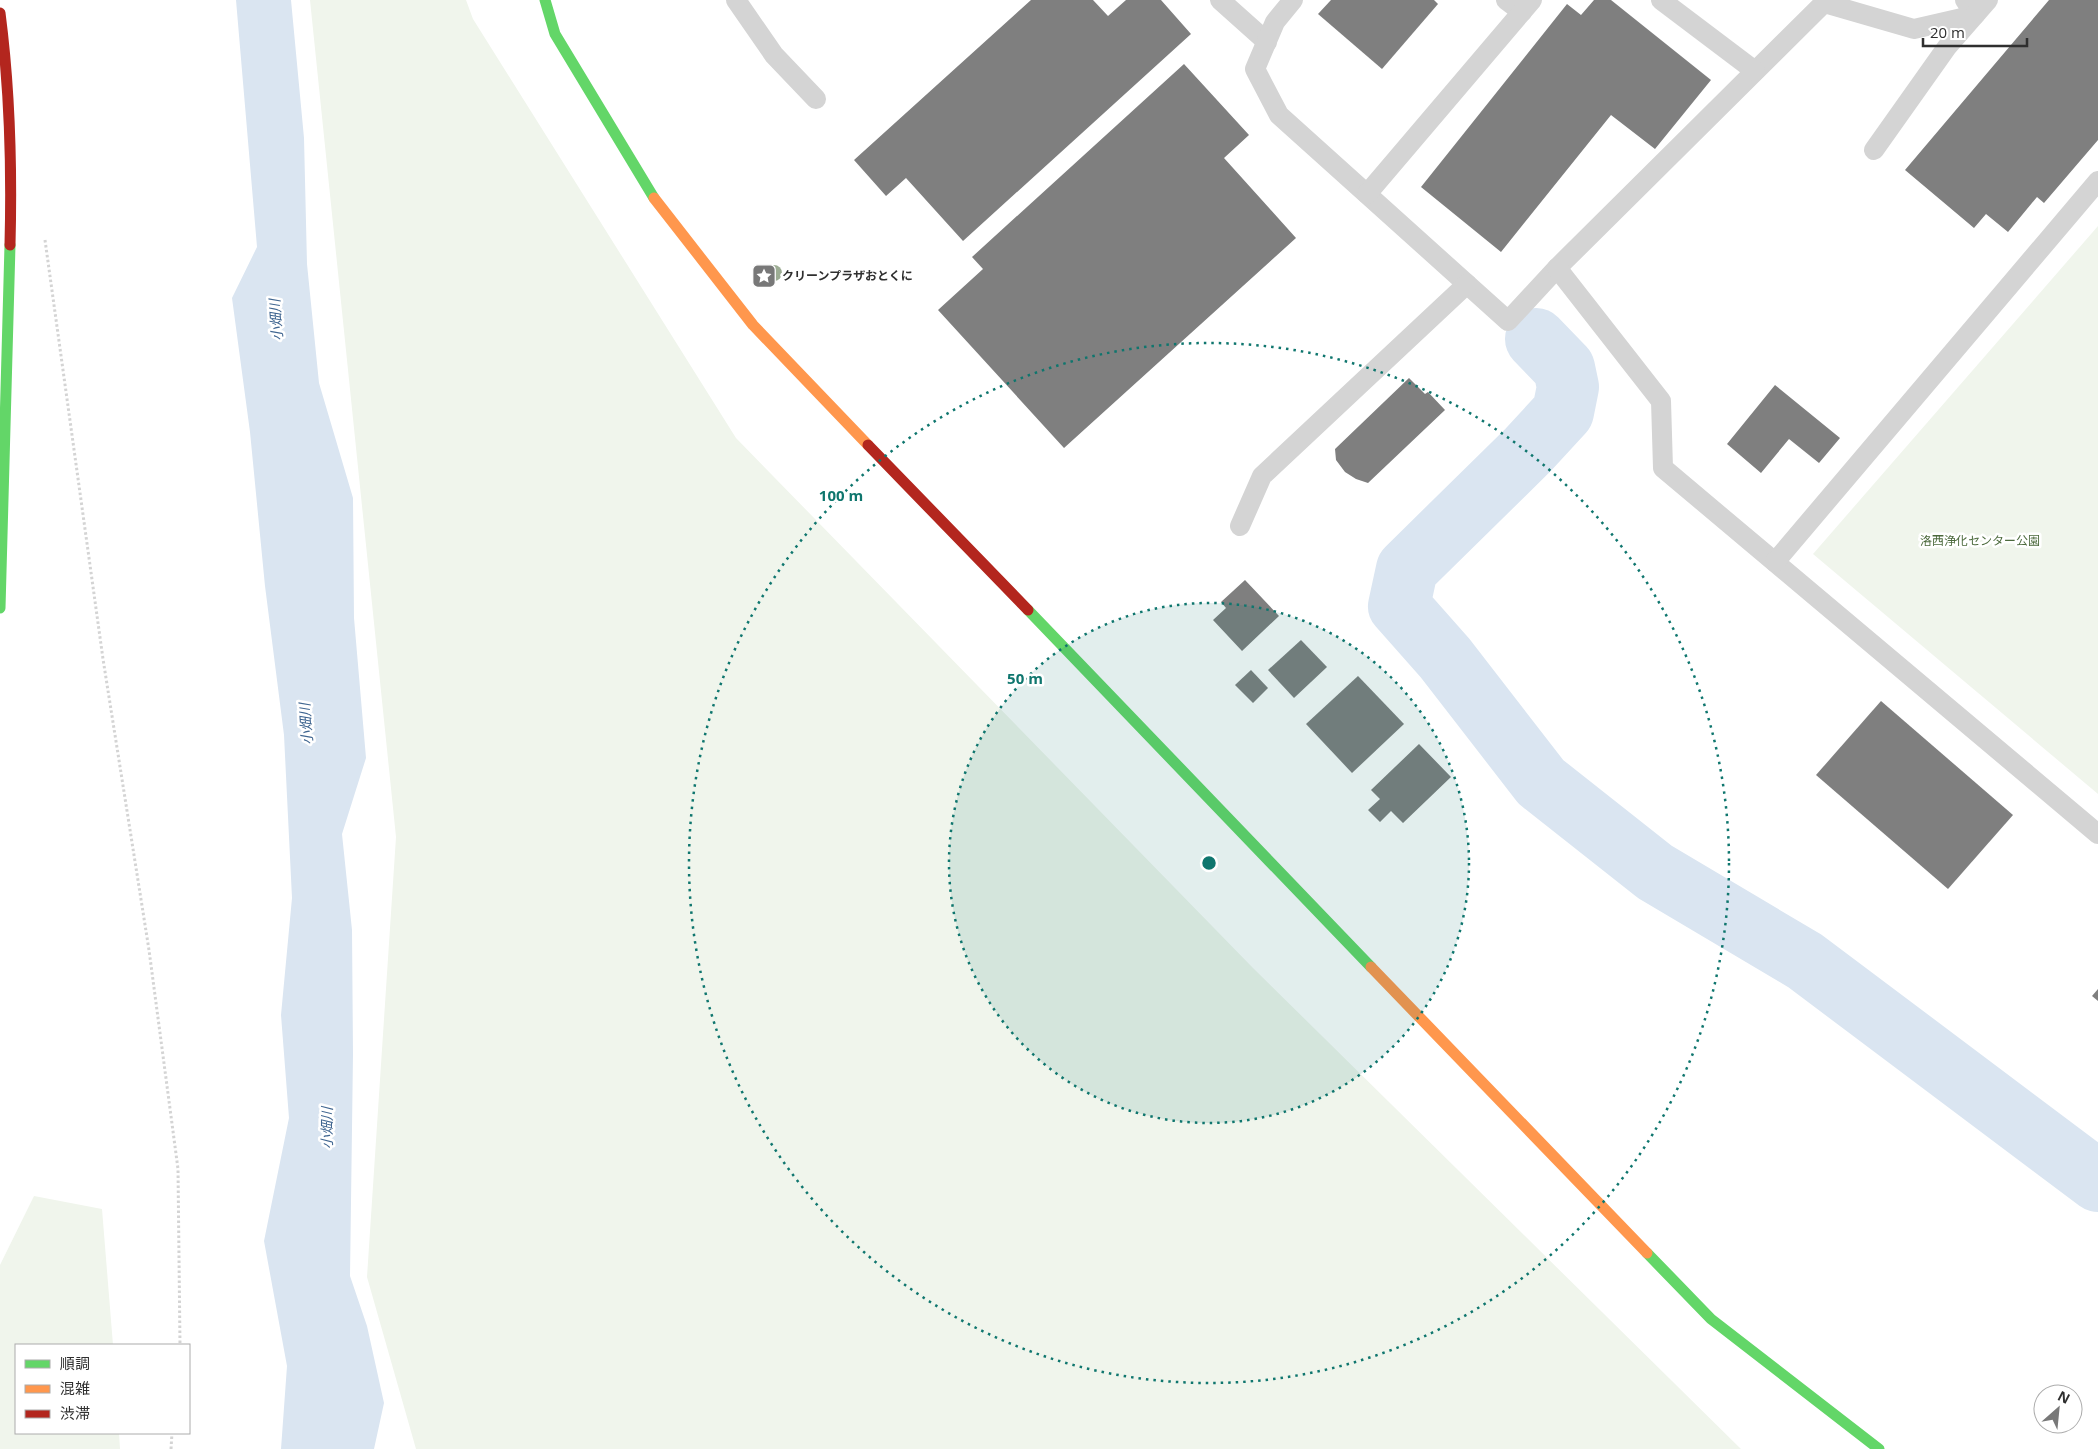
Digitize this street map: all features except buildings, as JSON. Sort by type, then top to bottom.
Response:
[{"type":"street","points":[[545,0],[555,34],[648,190],[753,325],[1711,1319],[1879,1449]]},
{"type":"street","points":[[0,13],[8,61],[12,156],[4,530],[0,608]]},
{"type":"lane","points":[[736,0],[774,55],[816,99]]},
{"type":"lane","points":[[1220,0],[1267,42]]},
{"type":"lane","points":[[1293,0],[1275,22],[1255,69],[1279,115],[1508,321],[1557,268],[1824,3],[1914,29],[1976,5]]},
{"type":"lane","points":[[1660,0],[1755,71]]},
{"type":"lane","points":[[1367,194],[1520,4]]},
{"type":"lane","points":[[1874,150],[1976,5]]},
{"type":"lane","points":[[1775,562],[2098,181]]},
{"type":"lane","points":[[1557,268],[1661,401],[1663,468],[2098,834]]},
{"type":"lane","points":[[1240,526],[1262,476],[1467,284]]},
{"type":"path","points":[[44,240],[103,659],[148,950],[178,1169],[180,1344]]},
{"type":"path","points":[[171,1449],[172,1434]]},
{"type":"green space","points":[[310,0],[466,0],[473,19],[736,438],[1253,968],[1741,1449],[416,1449],[367,1277],[396,837]]},
{"type":"green space","name":"洛西浄化センター公園","points":[[2098,226],[2098,794],[1813,554]]},
{"type":"green space","points":[[34,1196],[102,1209],[113,1344],[15,1344],[15,1434],[119,1434],[120,1449],[0,1449],[0,1265]]},
{"type":"water","name":"小畑川","points":[[236,0],[291,0],[304,138],[307,264],[319,383],[353,498],[354,618],[366,758],[342,834],[352,930],[353,1054],[350,1276],[367,1326],[384,1403],[374,1449],[281,1449],[287,1366],[264,1241],[289,1118],[281,1015],[292,898],[284,735],[265,586],[250,432],[232,298],[257,247]]},
{"type":"waterway","points":[[1536,339],[1564,368],[1568,387],[1563,412],[1528,450],[1407,569],[1399,606],[1445,658],[1541,782],[1655,872],[1805,961],[2098,1181]]},
{"type":"traffic: fast","points":[[545,0],[555,34],[654,198]]},
{"type":"traffic: fast","points":[[0,608],[10,245]]},
{"type":"traffic: fast","points":[[1028,610],[1371,967]]},
{"type":"traffic: fast","points":[[1647,1253],[1711,1319],[1879,1449]]},
{"type":"traffic: slow","points":[[654,198],[753,325],[868,445]]},
{"type":"traffic: slow","points":[[1371,967],[1647,1253]]},
{"type":"traffic: jam","points":[[0,13],[10,129],[10,245]]},
{"type":"traffic: jam","points":[[868,445],[1028,610]]},
{"type":"place","name":"クリーンプラザおとくに","points":[[764,276]]}]
